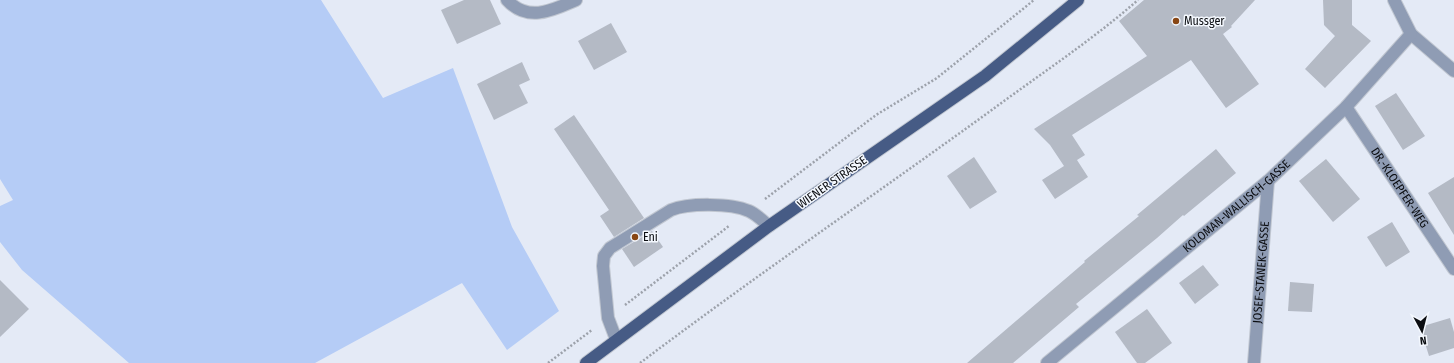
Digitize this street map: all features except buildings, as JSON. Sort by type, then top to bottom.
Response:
[{"type":"main road","name":"WIENER STRASSE","points":[[586,363],[616,339],[769,226],[985,76],[1078,0]]},
{"type":"street","points":[[507,0],[522,10],[533,13],[544,13],[576,0]]},
{"type":"street","points":[[1394,0],[1411,34],[1454,71]]},
{"type":"street","name":"KOLOMAN-WALLISCH-GASSE","points":[[1047,363],[1268,181],[1346,107],[1411,34]]},
{"type":"street","name":"DR.-KLOEPFER-WEG","points":[[1346,107],[1454,269]]},
{"type":"street","name":"JOSEF-STANEK-GASSE","points":[[1254,363],[1268,181]]},
{"type":"street","points":[[616,339],[608,318],[603,266],[604,256],[610,248],[671,210],[677,208],[707,205],[728,206],[749,211],[769,226]]},
{"type":"path","points":[[548,363],[876,115],[937,78],[1034,0]]},
{"type":"path","points":[[640,363],[704,315],[1100,31],[1138,0]]},
{"type":"shaded area","points":[[0,0],[321,0],[383,98],[453,68],[512,227],[559,311],[507,350],[462,283],[315,363],[129,363],[22,270],[0,242],[0,206],[13,200],[0,179]]},
{"type":"place","name":"Mussger","points":[[1176,21]]},
{"type":"place","name":"Eni","points":[[635,237]]}]
